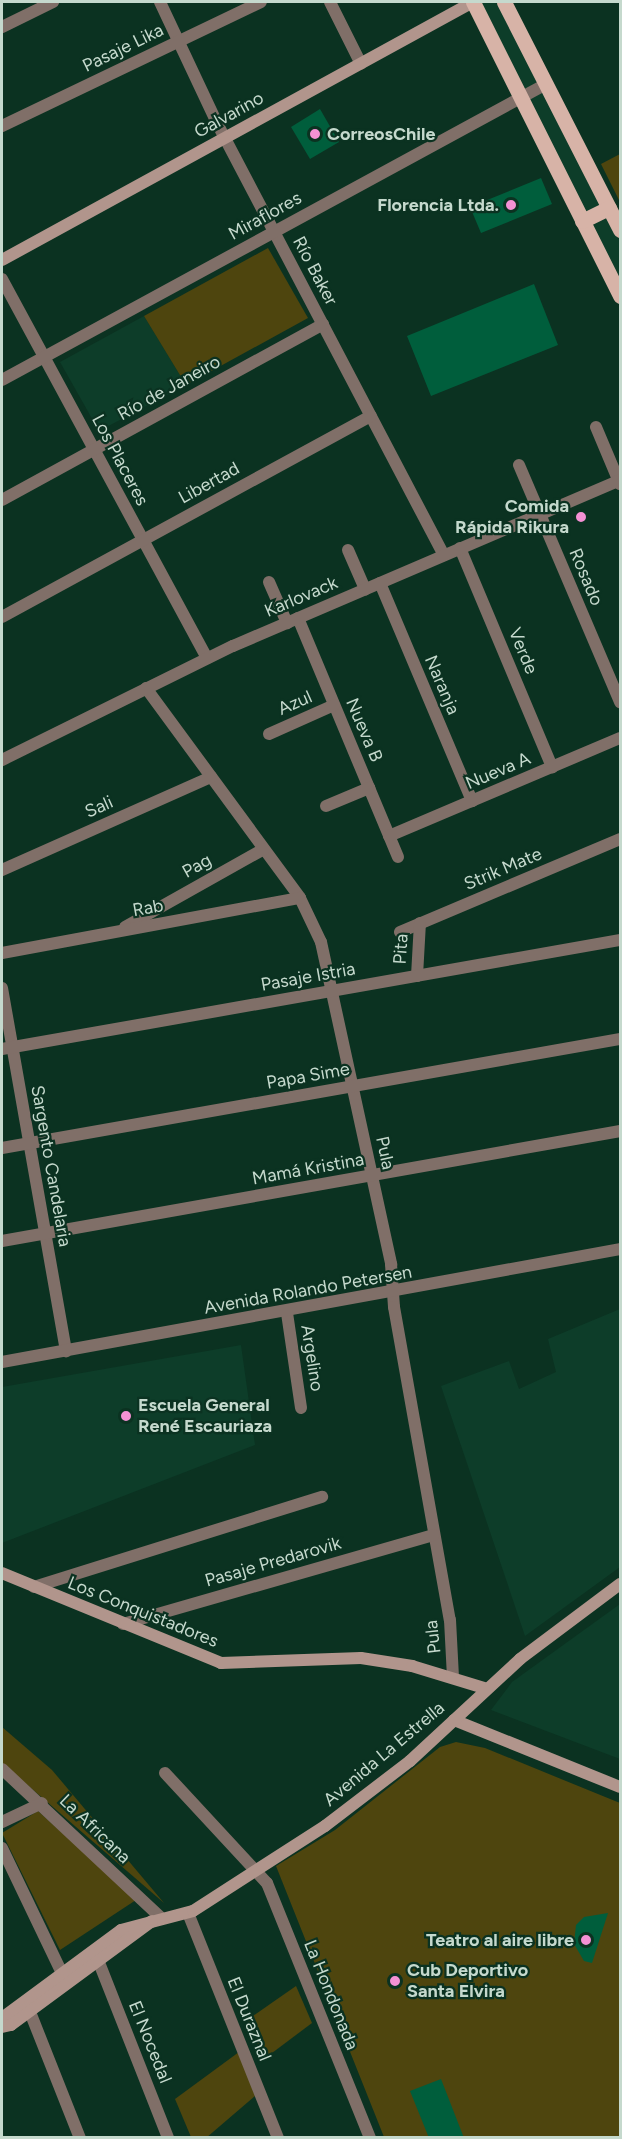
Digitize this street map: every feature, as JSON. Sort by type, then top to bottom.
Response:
[{"type":"main road","points":[[473,2],[621,296]]},
{"type":"main road","points":[[504,2],[621,230]]},
{"type":"main road","points":[[582,220],[609,208]]},
{"type":"street","points":[[2,27],[53,2]]},
{"type":"street","name":"Río Baker","points":[[160,2],[225,138],[444,555]]},
{"type":"street","name":"Pasaje Lika","points":[[2,126],[261,2]]},
{"type":"street","points":[[330,2],[361,64]]},
{"type":"street","name":"Galvarino","points":[[2,260],[473,2]]},
{"type":"street","name":"Miraflores","points":[[2,380],[546,84]]},
{"type":"street","name":"Los Placeres","points":[[2,279],[207,658]]},
{"type":"street","name":"Río de Janeiro","points":[[2,500],[323,324]]},
{"type":"street","name":"Libertad","points":[[2,617],[370,416]]},
{"type":"street","points":[[596,427],[620,481]]},
{"type":"street","name":"Rosado","points":[[519,465],[621,702]]},
{"type":"street","name":"Karlovack","points":[[2,760],[207,658],[620,481]]},
{"type":"street","name":"Verde","points":[[460,548],[552,767]]},
{"type":"street","points":[[348,550],[365,589]]},
{"type":"street","name":"Nueva B","points":[[269,582],[292,620],[334,705],[398,857]]},
{"type":"street","name":"Naranja","points":[[380,583],[472,801]]},
{"type":"street","name":"Pula","points":[[146,688],[300,898],[321,942],[394,1293],[433,1534],[450,1620],[453,1678]]},
{"type":"street","name":"Azul","points":[[269,734],[334,705]]},
{"type":"street","name":"Nueva A","points":[[389,836],[621,738]]},
{"type":"street","name":"Sali","points":[[2,870],[211,777]]},
{"type":"street","points":[[326,806],[369,788]]},
{"type":"street","name":"Strik Mate","points":[[400,932],[621,839]]},
{"type":"street","name":"Pag","points":[[116,932],[264,849]]},
{"type":"street","name":"Rab","points":[[2,953],[300,898]]},
{"type":"street","name":"Pita","points":[[417,976],[420,924]]},
{"type":"street","name":"Pasaje Istria","points":[[7,1048],[621,940]]},
{"type":"street","name":"Sargento Candelaria","points":[[2,988],[7,1048],[29,1143],[66,1350]]},
{"type":"street","name":"Papa Sime","points":[[2,1148],[621,1039]]},
{"type":"street","name":"Mamá Kristina","points":[[2,1241],[621,1131]]},
{"type":"street","name":"Avenida Rolando Petersen","points":[[2,1362],[287,1313],[621,1249]]},
{"type":"street","name":"Argelino","points":[[287,1313],[301,1408]]},
{"type":"street","points":[[34,1587],[322,1497]]},
{"type":"street","name":"Pasaje Predarovik","points":[[123,1624],[433,1534]]},
{"type":"street","name":"Los Conquistadores","points":[[2,1573],[221,1663],[361,1658],[453,1678],[487,1689]]},
{"type":"street","name":"Avenida La Estrella","points":[[2,2018],[61,1971],[121,1930],[157,1919],[188,1913],[339,1816],[454,1720],[487,1689],[621,1584]]},
{"type":"street","points":[[469,1706],[480,1731]]},
{"type":"street","points":[[454,1720],[621,1787]]},
{"type":"street","name":"La Africana","points":[[2,1769],[42,1803],[157,1919]]},
{"type":"street","points":[[165,1773],[257,1867]]},
{"type":"street","points":[[2,1822],[42,1803]]},
{"type":"street","points":[[2,1848],[61,1971]]},
{"type":"street","name":"La Hondonada","points":[[257,1867],[370,2138]]},
{"type":"street","name":"El Duraznal","points":[[188,1913],[278,2138]]},
{"type":"street","name":"Avenida La Estrella","points":[[2,2027],[30,2012],[157,1919]]},
{"type":"street","name":"El Nocedal","points":[[98,1960],[168,2138]]},
{"type":"street","points":[[30,2012],[80,2138]]},
{"type":"shaded area","points":[[481,2],[511,2],[620,214],[620,281]]},
{"type":"shaded area","points":[[620,154],[620,202],[601,164]]},
{"type":"shaded area","points":[[268,248],[308,318],[186,385],[144,316]]},
{"type":"shaded area","points":[[144,316],[186,385],[99,431],[60,362]]},
{"type":"shaded area","points":[[620,1309],[620,1567],[525,1636],[441,1386],[509,1361],[519,1389],[556,1372],[548,1339]]},
{"type":"shaded area","name":"Escuela General René Escauriaza","points":[[241,1345],[255,1445],[2,1543],[2,1387]]},
{"type":"shaded area","points":[[620,1604],[620,1759],[491,1710],[512,1682]]},
{"type":"shaded area","points":[[2,1727],[52,1770],[164,1903],[2,1763]]},
{"type":"shaded area","points":[[456,1742],[485,1748],[620,1803],[620,2137],[384,2137],[276,1866],[335,1830],[440,1747]]},
{"type":"shaded area","points":[[38,1811],[136,1900],[60,1950],[2,1833]]},
{"type":"shaded area","points":[[296,1986],[312,2023],[264,2059],[247,2020]]},
{"type":"shaded area","points":[[239,2052],[255,2096],[206,2138],[191,2137],[175,2099]]},
{"type":"building","name":"CorreosChile","points":[[320,109],[339,142],[310,159],[291,127]]},
{"type":"building","name":"Florencia Ltda.","points":[[541,178],[552,204],[481,233],[470,207]]},
{"type":"building","points":[[534,284],[558,345],[431,396],[407,336]]},
{"type":"building","name":"Teatro al aire libre","points":[[608,1913],[592,1963],[584,1961],[574,1944],[576,1925],[584,1917]]},
{"type":"building","points":[[441,2079],[464,2138],[429,2138],[410,2091]]},
{"type":"place","name":"CorreosChile","points":[[315,134]]},
{"type":"place","name":"Florencia Ltda.","points":[[511,205]]},
{"type":"place","name":"Comida Rápida Rikura","points":[[581,517]]},
{"type":"place","name":"Escuela General René Escauriaza","points":[[126,1416]]},
{"type":"place","name":"Teatro al aire libre","points":[[586,1940]]},
{"type":"place","name":"Cub Deportivo Santa Elvira","points":[[395,1981]]}]
